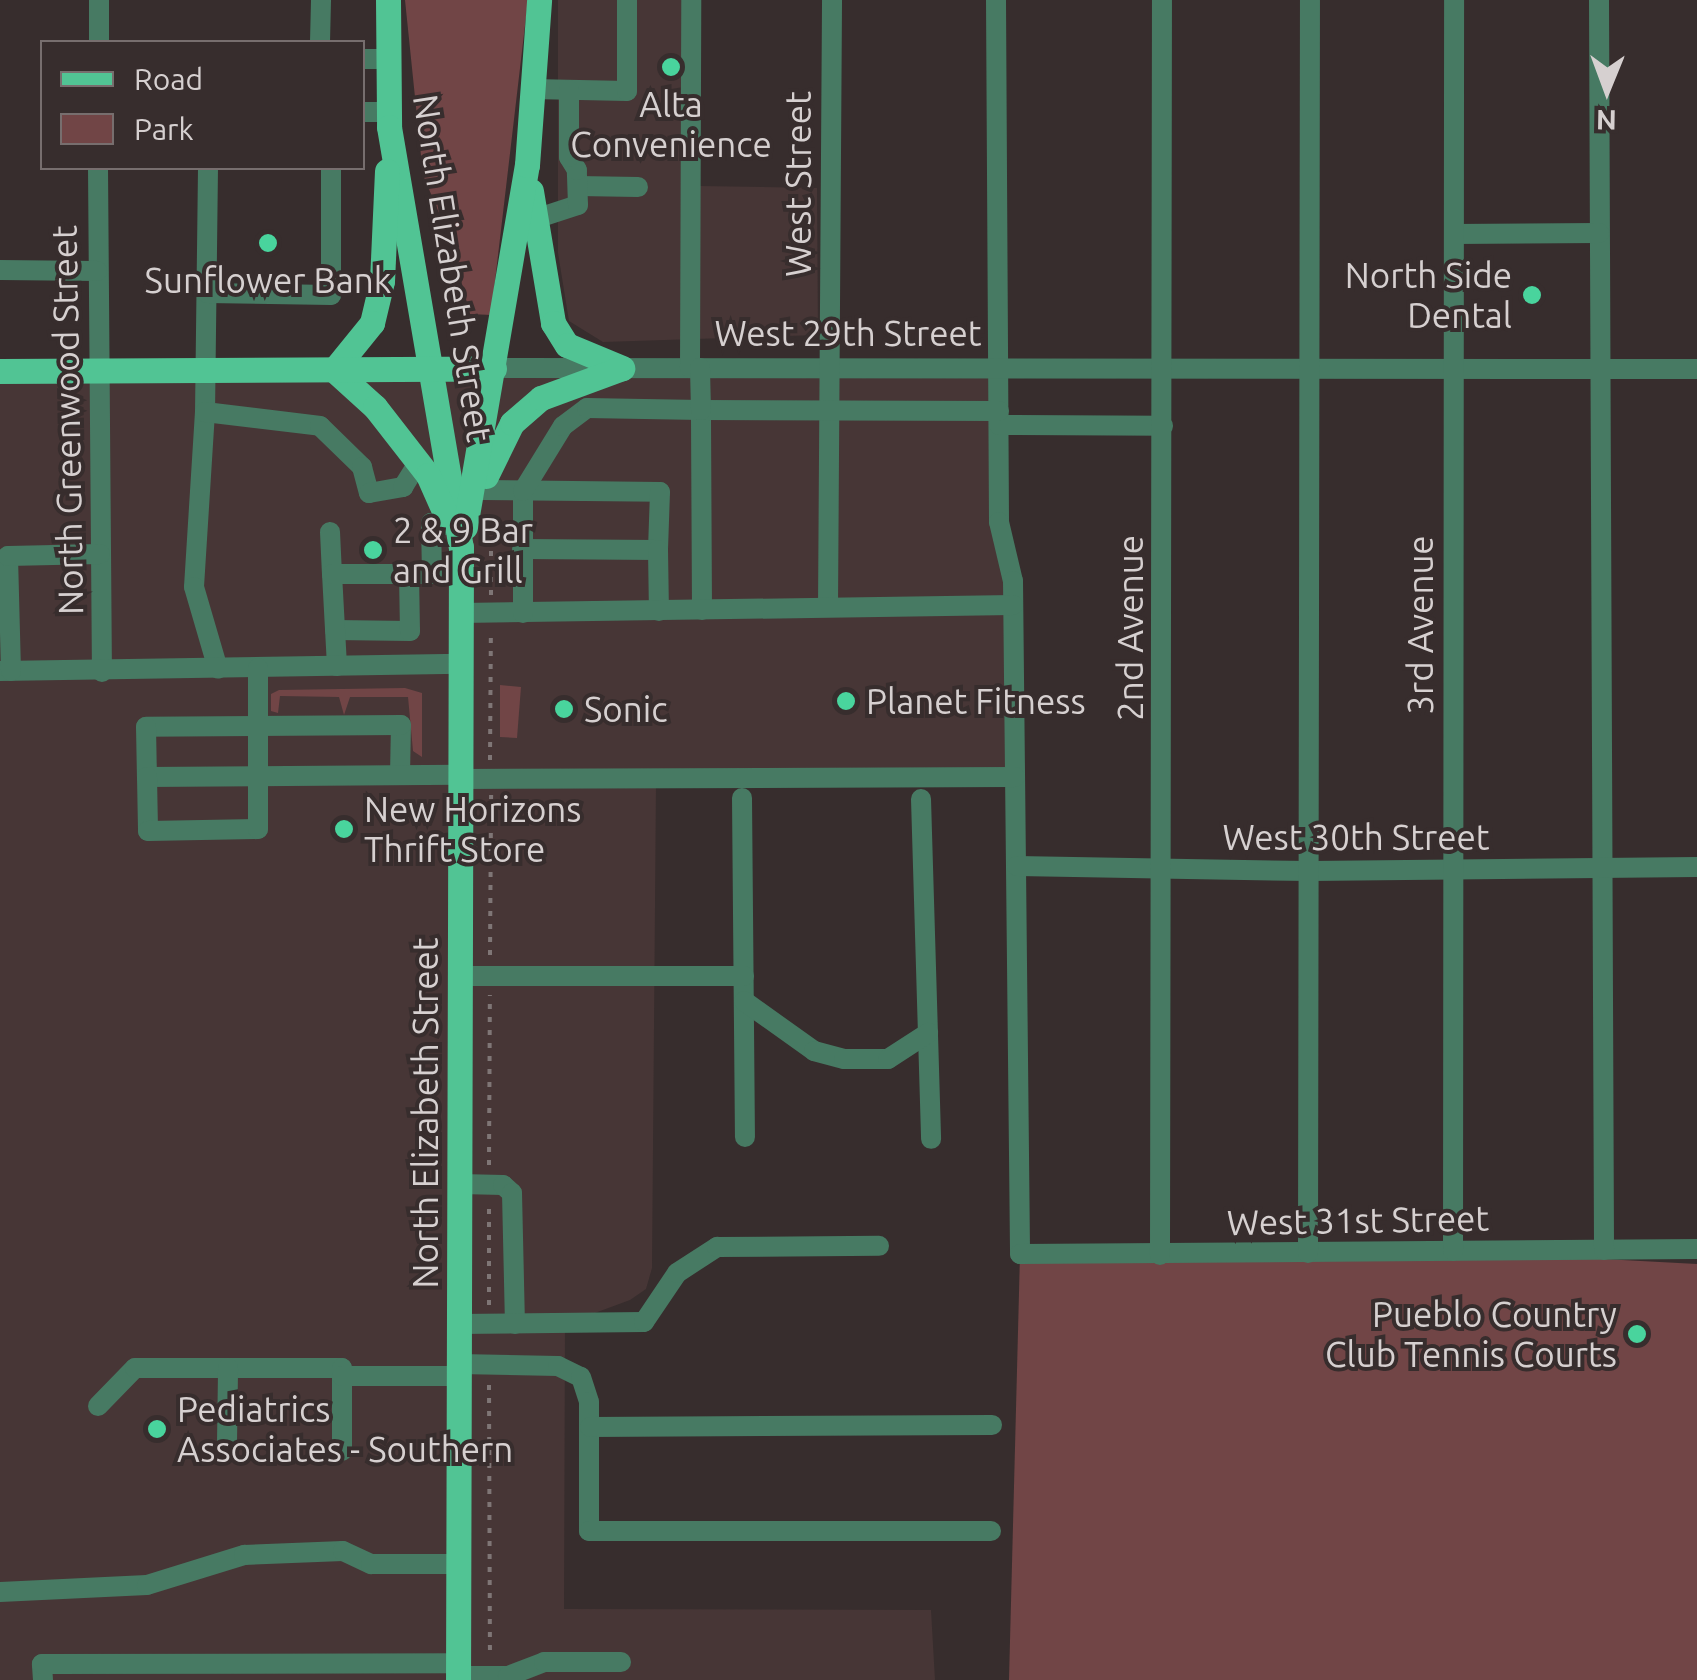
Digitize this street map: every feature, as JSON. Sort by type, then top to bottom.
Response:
[{"type":"main road","name":"North Elizabeth Street","points":[[388,0],[375,59],[380,117],[432,368],[461,574],[458,1673]]},
{"type":"main road","name":"North Elizabeth Street","points":[[456,536],[494,368],[527,165],[539,0]]},
{"type":"main road","points":[[380,117],[382,281],[372,323],[334,370],[375,406],[418,463],[456,536],[487,490],[512,423],[540,398],[622,368]]},
{"type":"main road","points":[[527,165],[554,323],[567,346],[622,368]]},
{"type":"main road","name":"West 29th Street","points":[[0,371],[494,368]]},
{"type":"street","points":[[99,0],[99,40]]},
{"type":"street","points":[[320,40],[321,0]]},
{"type":"street","points":[[532,89],[627,90],[628,0]]},
{"type":"street","points":[[691,0],[702,610]]},
{"type":"street","name":"West Street","points":[[828,607],[832,0]]},
{"type":"street","points":[[996,0],[999,522],[1014,606],[1016,866]]},
{"type":"street","name":"2nd Avenue","points":[[1160,1255],[1162,0]]},
{"type":"street","points":[[1308,1253],[1310,0]]},
{"type":"street","name":"3rd Avenue","points":[[1453,1250],[1454,0]]},
{"type":"street","points":[[1599,0],[1604,1250]]},
{"type":"street","points":[[535,219],[578,205],[578,186],[569,156],[569,90]]},
{"type":"street","name":"North Greenwood Street","points":[[98,170],[96,368],[102,672]]},
{"type":"street","points":[[208,170],[205,412],[194,588],[218,669]]},
{"type":"street","points":[[207,293],[331,295],[331,170]]},
{"type":"street","points":[[578,186],[638,187]]},
{"type":"street","points":[[1454,234],[1599,233]]},
{"type":"street","points":[[0,270],[97,272]]},
{"type":"street","name":"West 29th Street","points":[[494,368],[1697,369]]},
{"type":"street","points":[[523,612],[523,492],[563,426],[587,408],[1163,426]]},
{"type":"street","points":[[205,412],[320,426],[362,468],[369,492],[403,487],[418,463]]},
{"type":"street","points":[[487,490],[660,492],[659,610]]},
{"type":"street","points":[[432,574],[431,523],[456,536]]},
{"type":"street","points":[[330,532],[337,666]]},
{"type":"street","points":[[522,549],[658,550]]},
{"type":"street","points":[[100,554],[8,556],[6,671],[461,664]]},
{"type":"street","points":[[332,574],[461,574]]},
{"type":"street","points":[[409,574],[409,665]]},
{"type":"street","points":[[461,613],[1014,606]]},
{"type":"street","points":[[335,630],[410,630]]},
{"type":"street","points":[[371,666],[372,630]]},
{"type":"street","points":[[258,668],[258,726],[258,829],[148,830],[146,727],[258,726],[401,725],[400,776]]},
{"type":"street","points":[[147,778],[1016,777]]},
{"type":"street","points":[[742,798],[745,1137]]},
{"type":"street","points":[[921,799],[931,1139]]},
{"type":"street","name":"West 30th Street","points":[[1016,866],[1310,872],[1697,867]]},
{"type":"street","name":"West 31st Street","points":[[1016,866],[1020,1254],[1697,1249]]},
{"type":"street","points":[[460,976],[744,976]]},
{"type":"street","points":[[744,1001],[814,1051],[844,1059],[888,1058],[928,1033]]},
{"type":"street","points":[[460,1184],[489,1185],[512,1193],[515,1324]]},
{"type":"street","points":[[459,1324],[644,1322],[677,1273],[718,1247],[879,1246]]},
{"type":"street","points":[[342,1376],[489,1365],[558,1366],[580,1377],[590,1427],[589,1531],[992,1531]]},
{"type":"street","points":[[98,1406],[134,1368],[342,1368],[342,1451]]},
{"type":"street","points":[[227,1443],[228,1368]]},
{"type":"street","points":[[590,1427],[992,1425]]},
{"type":"street","points":[[0,1592],[146,1586],[244,1555],[343,1551],[371,1564],[459,1564]]},
{"type":"street","points":[[43,1680],[42,1664],[508,1676],[544,1662],[621,1662]]},
{"type":"path","points":[[487,490],[491,613],[489,1324]]},
{"type":"path","points":[[489,1365],[490,1662]]},
{"type":"shaded area","points":[[558,0],[698,0],[699,186],[817,188],[818,335],[603,342],[569,321],[558,253]]},
{"type":"shaded area","points":[[999,368],[999,522],[1013,581],[1016,783],[656,784],[652,1268],[646,1289],[630,1300],[565,1324],[564,1609],[931,1610],[935,1680],[0,1680],[0,371]]},
{"type":"green space","points":[[405,0],[528,0],[491,315],[470,314],[450,239],[423,175]]},
{"type":"green space","points":[[500,685],[521,687],[517,738],[500,737]]},
{"type":"green space","points":[[405,688],[422,693],[422,757],[413,751],[408,697],[350,697],[344,715],[339,697],[280,696],[278,713],[271,711],[271,694],[279,690]]},
{"type":"green space","points":[[1453,1251],[1697,1264],[1697,1680],[1009,1680],[1020,1254]]},
{"type":"place","name":"Alta Convenience","points":[[671,67]]},
{"type":"place","name":"Sunflower Bank","points":[[268,243]]},
{"type":"place","name":"North Side Dental","points":[[1532,295]]},
{"type":"place","name":"2 & 9 Bar and Grill","points":[[373,550]]},
{"type":"place","name":"Planet Fitness","points":[[846,701]]},
{"type":"place","name":"Sonic","points":[[564,709]]},
{"type":"place","name":"New Horizons Thrift Store","points":[[344,829]]},
{"type":"place","name":"Pueblo Country Club Tennis Courts","points":[[1637,1334]]},
{"type":"place","name":"Pediatrics Associates - Southern","points":[[157,1429]]}]
